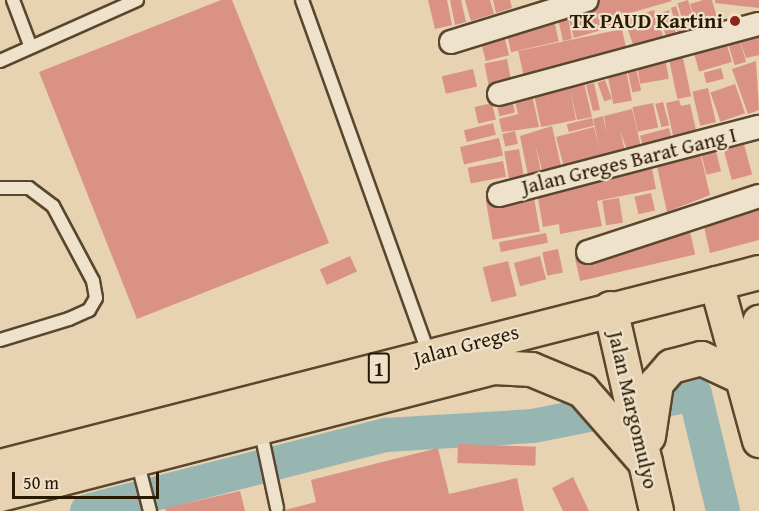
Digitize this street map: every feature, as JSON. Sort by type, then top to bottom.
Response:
[{"type":"highway","name":"Jalan Greges","points":[[0,466],[610,308],[759,272]]},
{"type":"highway","points":[[716,284],[757,424]]},
{"type":"highway","name":"Jalan Margomulyo","points":[[610,308],[642,380],[638,435],[656,511]]},
{"type":"highway","points":[[742,377],[759,322]]},
{"type":"highway","points":[[642,380],[671,366],[701,358],[742,377]]},
{"type":"highway","name":"1","points":[[0,494],[138,466],[259,424],[493,367],[531,369],[582,390],[638,435]]},
{"type":"street","points":[[451,42],[587,0]]},
{"type":"street","points":[[499,94],[759,24]]},
{"type":"street","name":"Jalan Greges Barat Gang I","points":[[499,195],[759,127]]},
{"type":"street","points":[[588,252],[759,196]]},
{"type":"lane","points":[[13,0],[30,45]]},
{"type":"lane","points":[[0,61],[30,45],[137,0]]},
{"type":"lane","points":[[302,0],[430,355]]},
{"type":"lane","points":[[0,188],[29,188],[53,206],[93,281],[96,298],[89,309],[69,319],[0,340]]},
{"type":"lane","points":[[259,424],[277,508]]},
{"type":"lane","points":[[138,466],[150,511]]},
{"type":"building","points":[[221,0],[232,0],[329,243],[137,319],[39,72]]},
{"type":"building","points":[[428,0],[447,0],[452,25],[435,29]]},
{"type":"building","points":[[450,0],[461,0],[466,22],[455,25]]},
{"type":"building","points":[[465,0],[490,0],[494,14],[471,21]]},
{"type":"building","points":[[493,0],[510,0],[512,8],[496,13]]},
{"type":"building","points":[[599,0],[672,1],[616,17],[619,25],[574,38],[567,13],[572,39],[563,41],[556,10]]},
{"type":"building","points":[[688,0],[695,23],[684,26],[677,3]]},
{"type":"building","points":[[712,0],[720,28],[699,35],[690,4]]},
{"type":"building","points":[[715,0],[759,0],[759,8],[715,3]]},
{"type":"building","points":[[676,6],[684,31],[678,33],[671,8]]},
{"type":"building","points":[[654,10],[667,48],[638,58],[625,20]]},
{"type":"building","points":[[669,10],[677,36],[669,46],[659,14]]},
{"type":"building","points":[[553,16],[559,41],[511,52],[505,27]]},
{"type":"building","points":[[759,28],[759,55],[746,58],[738,35]]},
{"type":"building","points":[[622,29],[629,61],[525,83],[518,51]]},
{"type":"building","points":[[503,31],[509,55],[486,61],[480,37]]},
{"type":"building","points":[[738,35],[746,62],[735,65],[727,39]]},
{"type":"building","points":[[725,38],[732,62],[699,71],[692,47]]},
{"type":"building","points":[[665,57],[669,79],[640,84],[636,62]]},
{"type":"building","points":[[683,58],[691,96],[677,99],[669,61]]},
{"type":"building","points":[[507,59],[512,85],[489,89],[484,63]]},
{"type":"building","points":[[756,61],[759,110],[748,114],[732,69]]},
{"type":"building","points":[[636,68],[641,90],[632,92],[627,70]]},
{"type":"building","points":[[721,68],[724,79],[706,83],[704,73]]},
{"type":"building","points":[[473,69],[477,87],[446,94],[442,76]]},
{"type":"building","points":[[626,70],[632,100],[613,104],[607,74]]},
{"type":"building","points":[[583,79],[592,117],[577,120],[570,89],[576,120],[541,127],[533,90],[546,87],[550,106],[546,85]]},
{"type":"building","points":[[605,80],[612,99],[604,102],[597,83]]},
{"type":"building","points":[[594,83],[600,110],[593,111],[586,85]]},
{"type":"building","points":[[735,84],[745,113],[721,122],[710,92]]},
{"type":"building","points":[[708,88],[716,122],[700,126],[692,92]]},
{"type":"building","points":[[531,90],[539,127],[502,132],[499,119],[518,114],[513,94]]},
{"type":"building","points":[[511,95],[515,113],[499,116],[495,99]]},
{"type":"building","points":[[679,100],[681,106],[690,104],[696,130],[673,136],[666,103]]},
{"type":"building","points":[[663,102],[669,125],[661,127],[655,104]]},
{"type":"building","points":[[492,103],[496,120],[478,124],[474,107]]},
{"type":"building","points":[[653,103],[658,127],[638,132],[632,107]]},
{"type":"building","points":[[632,109],[641,147],[627,150],[620,131],[625,151],[564,167],[556,137],[594,127],[600,150],[593,119],[603,116],[607,135],[604,116]]},
{"type":"building","points":[[592,118],[594,126],[569,132],[567,124]]},
{"type":"building","points":[[493,123],[496,135],[467,142],[464,130]]},
{"type":"building","points":[[552,126],[561,166],[542,170],[535,144],[541,172],[528,175],[520,136]]},
{"type":"building","points":[[669,128],[672,139],[643,146],[640,136]]},
{"type":"building","points":[[515,131],[518,144],[505,147],[502,134]]},
{"type":"building","points":[[741,133],[752,175],[732,180],[721,138]]},
{"type":"building","points":[[499,138],[503,156],[464,165],[460,147]]},
{"type":"building","points":[[714,143],[721,171],[706,175],[699,147]]},
{"type":"building","points":[[699,148],[710,195],[667,212],[655,157]]},
{"type":"building","points":[[519,149],[524,176],[509,178],[504,152]]},
{"type":"building","points":[[503,161],[506,177],[471,184],[468,168]]},
{"type":"building","points":[[651,163],[656,189],[597,201],[602,226],[560,234],[559,224],[543,227],[536,187]]},
{"type":"building","points":[[533,192],[540,231],[493,240],[486,200]]},
{"type":"building","points":[[651,193],[655,211],[638,214],[634,197]]},
{"type":"building","points":[[619,198],[623,223],[606,225],[602,201]]},
{"type":"building","points":[[759,204],[759,240],[710,253],[702,218]]},
{"type":"building","points":[[690,232],[695,254],[580,281],[575,259]]},
{"type":"building","points":[[546,233],[548,243],[501,252],[499,242]]},
{"type":"building","points":[[558,249],[563,272],[547,276],[542,252]]},
{"type":"building","points":[[350,256],[357,272],[327,285],[320,269]]},
{"type":"building","points":[[540,256],[546,279],[520,286],[514,263]]},
{"type":"building","points":[[508,261],[517,296],[491,302],[483,267]]},
{"type":"building","points":[[458,444],[536,447],[535,466],[457,463]]},
{"type":"building","points":[[438,448],[449,494],[517,478],[524,511],[281,511],[316,502],[311,480]]},
{"type":"building","points":[[573,477],[589,511],[563,511],[552,488]]},
{"type":"building","points":[[240,491],[245,511],[166,511],[165,508]]},
{"type":"waterway","points":[[87,511],[386,435],[533,426],[695,394],[723,511]]},
{"type":"place","name":"TK PAUD Kartini","points":[[735,21]]}]
